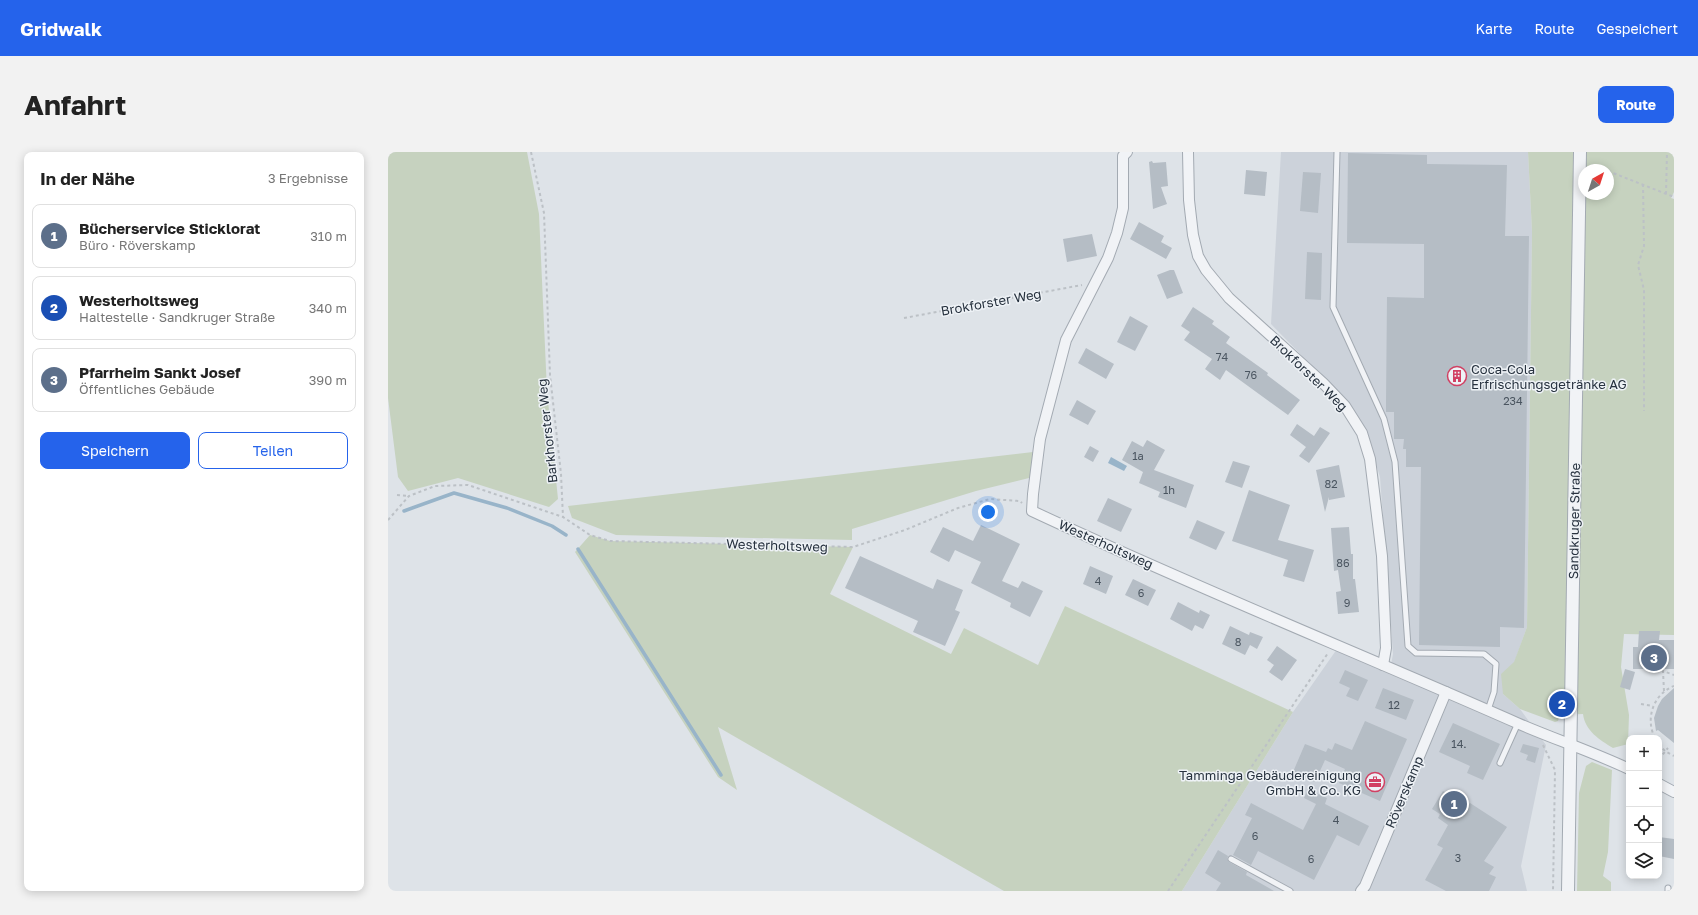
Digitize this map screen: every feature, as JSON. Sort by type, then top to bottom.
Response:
[{"type":"street","points":[[1032,511],[1040,440],[1066,340],[1096,283],[1117,233],[1123,208],[1123,156],[1127,152]]},
{"type":"street","name":"Brokforster Weg","points":[[1188,152],[1189,200],[1193,235],[1198,256],[1206,270],[1229,298],[1323,383],[1345,406],[1362,433],[1370,459],[1382,556],[1386,648],[1383,665]]},
{"type":"street","name":"Sandkruger Straße","points":[[1568,891],[1580,157]]},
{"type":"street","name":"Westerholtsweg","points":[[1032,511],[1094,540],[1334,644],[1543,734],[1571,744],[1626,768]]},
{"type":"street","name":"Röverskamp","points":[[1361,891],[1446,692]]},
{"type":"street","points":[[1662,786],[1674,792]]},
{"type":"lane","points":[[1337,152],[1333,307],[1384,419],[1395,462],[1408,646],[1416,653],[1484,654],[1496,664],[1494,692],[1488,710]]},
{"type":"lane","points":[[1500,763],[1518,723]]},
{"type":"lane","points":[[1231,860],[1290,891]]},
{"type":"path","name":"Barkhorster Weg","points":[[531,152],[544,213],[550,376],[561,474],[562,517]]},
{"type":"path","points":[[1666,194],[1667,152]]},
{"type":"path","points":[[1580,157],[1590,164]]},
{"type":"path","points":[[1614,173],[1674,197]]},
{"type":"path","points":[[1643,184],[1644,246],[1638,264],[1644,290],[1644,411]]},
{"type":"path","name":"Brokforster Weg","points":[[904,318],[1078,286]]},
{"type":"path","points":[[397,495],[409,496],[435,486],[468,485],[562,517]]},
{"type":"path","points":[[388,520],[409,496]]},
{"type":"path","name":"Westerholtsweg","points":[[562,517],[590,535],[610,541],[853,547],[905,530],[958,508],[990,499],[1020,501],[1032,511]]},
{"type":"path","points":[[1168,891],[1334,644]]},
{"type":"path","points":[[1664,691],[1663,671],[1674,675]]},
{"type":"path","points":[[1654,735],[1650,721],[1654,706],[1664,691],[1674,686]]},
{"type":"path","points":[[1641,704],[1654,706]]},
{"type":"path","points":[[1543,734],[1543,744],[1555,770],[1553,891]]},
{"type":"path","points":[[1662,748],[1674,756]]},
{"type":"path","points":[[1662,755],[1668,748]]},
{"type":"shaded area","points":[[1281,152],[1528,152],[1532,232],[1527,627],[1503,694],[1520,709],[1546,745],[1521,866],[1527,891],[1182,891],[1293,712],[1337,649],[1390,670],[1393,654],[1380,477],[1368,438],[1349,404],[1271,324]]},
{"type":"green space","points":[[388,152],[527,152],[539,214],[547,391],[558,499],[549,507],[458,478],[408,491],[398,477],[388,398]]},
{"type":"green space","points":[[1528,152],[1674,152],[1674,192],[1671,198],[1674,199],[1674,635],[1624,634],[1621,667],[1629,715],[1628,735],[1626,735],[1626,745],[1613,748],[1598,738],[1590,730],[1584,720],[1583,714],[1560,715],[1558,721],[1555,722],[1520,709],[1503,694],[1501,674],[1514,662],[1527,627],[1532,232]]},
{"type":"green space","points":[[1033,452],[1033,477],[976,491],[852,529],[852,540],[616,535],[572,518],[568,506]]},
{"type":"green space","points":[[590,535],[610,541],[853,547],[830,594],[951,654],[964,628],[1038,665],[1065,606],[1293,712],[1182,891],[1004,891],[718,727],[737,790],[718,777],[575,552]]},
{"type":"green space","points":[[1592,762],[1612,770],[1608,852],[1603,876],[1611,882],[1611,891],[1577,891],[1579,793],[1586,766]]},
{"type":"water","points":[[1111,457],[1127,466],[1124,471],[1108,463]]},
{"type":"building","name":"Coca-Cola Erfrischungsgetränke AG","points":[[1348,153],[1427,155],[1427,164],[1507,165],[1505,236],[1529,236],[1524,628],[1500,627],[1500,647],[1419,645],[1421,467],[1406,467],[1406,449],[1403,449],[1404,439],[1394,439],[1394,412],[1386,412],[1387,297],[1424,298],[1424,244],[1347,243]]},
{"type":"building","points":[[1152,161],[1153,163],[1166,162],[1168,186],[1161,187],[1167,204],[1153,209],[1149,162]]},
{"type":"building","points":[[1246,170],[1267,172],[1265,196],[1244,194]]},
{"type":"building","points":[[1303,172],[1321,173],[1318,213],[1300,211]]},
{"type":"building","points":[[1139,222],[1164,236],[1161,242],[1172,248],[1166,259],[1130,239]]},
{"type":"building","points":[[1092,234],[1097,256],[1067,262],[1063,239]]},
{"type":"building","points":[[1307,252],[1322,253],[1321,300],[1305,299]]},
{"type":"building","points":[[1174,270],[1183,293],[1167,299],[1157,275]]},
{"type":"building","points":[[1193,307],[1214,321],[1212,324],[1230,337],[1226,343],[1268,373],[1267,375],[1300,400],[1288,415],[1226,370],[1220,380],[1205,369],[1212,359],[1184,340],[1190,332],[1181,326]]},
{"type":"building","points":[[1130,316],[1148,326],[1135,351],[1117,342]]},
{"type":"building","points":[[1086,348],[1114,364],[1106,379],[1078,363]]},
{"type":"building","points":[[1077,400],[1096,411],[1088,425],[1069,415]]},
{"type":"building","points":[[1297,424],[1314,436],[1320,427],[1330,433],[1309,463],[1299,456],[1306,447],[1290,435]]},
{"type":"building","points":[[1147,440],[1165,450],[1154,470],[1194,485],[1186,508],[1158,497],[1160,492],[1139,483],[1143,472],[1122,460],[1132,441],[1143,447]]},
{"type":"building","points":[[1090,446],[1099,451],[1093,462],[1084,457]]},
{"type":"building","points":[[1233,461],[1250,466],[1242,488],[1225,482]]},
{"type":"building","points":[[1339,465],[1345,497],[1329,500],[1329,497],[1325,512],[1316,470]]},
{"type":"building","points":[[1249,490],[1290,505],[1278,540],[1314,550],[1304,582],[1283,576],[1288,560],[1232,541]]},
{"type":"building","points":[[1108,498],[1132,509],[1121,532],[1097,521]]},
{"type":"building","points":[[1197,520],[1225,532],[1216,550],[1189,538]]},
{"type":"building","points":[[981,525],[1020,544],[1002,581],[1018,588],[1022,581],[1043,591],[1030,617],[1010,607],[1011,603],[971,583],[981,562],[955,550],[949,562],[930,552],[943,527],[973,541]]},
{"type":"building","points":[[1349,527],[1351,554],[1353,554],[1353,579],[1355,579],[1359,612],[1338,614],[1336,592],[1341,591],[1338,570],[1334,571],[1331,528]]},
{"type":"building","points":[[860,556],[933,589],[937,579],[963,590],[955,610],[960,612],[945,646],[913,632],[918,621],[845,588]]},
{"type":"building","points":[[1090,566],[1113,576],[1106,594],[1083,584]]},
{"type":"building","points":[[1133,579],[1156,590],[1148,606],[1125,595]]},
{"type":"building","points":[[1178,602],[1199,613],[1200,610],[1210,615],[1203,629],[1195,625],[1192,631],[1170,619]]},
{"type":"building","points":[[1230,626],[1249,635],[1250,632],[1263,637],[1257,649],[1250,645],[1245,655],[1222,644]]},
{"type":"building","points":[[1639,631],[1660,631],[1659,640],[1674,640],[1674,669],[1633,669],[1633,647],[1638,647]]},
{"type":"building","points":[[1277,646],[1297,660],[1282,681],[1269,672],[1274,665],[1267,660]]},
{"type":"building","points":[[1625,669],[1635,672],[1630,690],[1620,687]]},
{"type":"building","points":[[1345,670],[1368,680],[1358,701],[1346,696],[1350,688],[1339,683]]},
{"type":"building","points":[[1383,688],[1414,700],[1406,720],[1375,708]]},
{"type":"building","points":[[1674,688],[1674,743],[1658,730],[1656,731],[1654,718],[1662,699]]},
{"type":"building","points":[[1365,721],[1407,739],[1380,801],[1339,783],[1345,769],[1325,760],[1315,782],[1293,772],[1305,744],[1326,752],[1328,748],[1332,750],[1335,743],[1352,750]]},
{"type":"building","points":[[1453,723],[1500,744],[1483,780],[1467,773],[1470,766],[1439,752]]},
{"type":"building","points":[[1523,744],[1539,748],[1535,763],[1526,760],[1528,755],[1520,752]]},
{"type":"building","points":[[1308,789],[1327,798],[1325,804],[1369,826],[1359,846],[1337,835],[1314,880],[1258,851],[1251,865],[1233,855],[1252,818],[1245,815],[1251,803],[1303,830],[1316,804],[1304,798]]},
{"type":"building","points":[[1443,791],[1467,806],[1470,803],[1507,827],[1484,861],[1494,867],[1489,874],[1496,877],[1489,891],[1446,891],[1425,880],[1443,848],[1437,845],[1448,825],[1438,818],[1440,814],[1432,809]]},
{"type":"building","points":[[1662,837],[1674,839],[1674,859],[1662,857]]},
{"type":"building","points":[[1218,850],[1228,856],[1227,859],[1229,862],[1247,872],[1246,875],[1274,891],[1216,891],[1221,883],[1205,873]]},
{"type":"waterway","points":[[404,511],[454,493],[507,508],[552,526],[566,535]]},
{"type":"waterway","points":[[578,549],[721,775]]},
{"type":"place","name":"Coca-Cola Erfrischungsgetränke AG","points":[[1457,376]]},
{"type":"place","name":"Pfarrheim Sankt Josef","points":[[1654,658]]},
{"type":"place","name":"Westerholtsweg","points":[[1562,704]]},
{"type":"place","name":"Tamminga Gebäudereinigung GmbH & Co. KG","points":[[1375,782]]},
{"type":"place","name":"Bücherservice Sticklorat","points":[[1454,804]]}]
